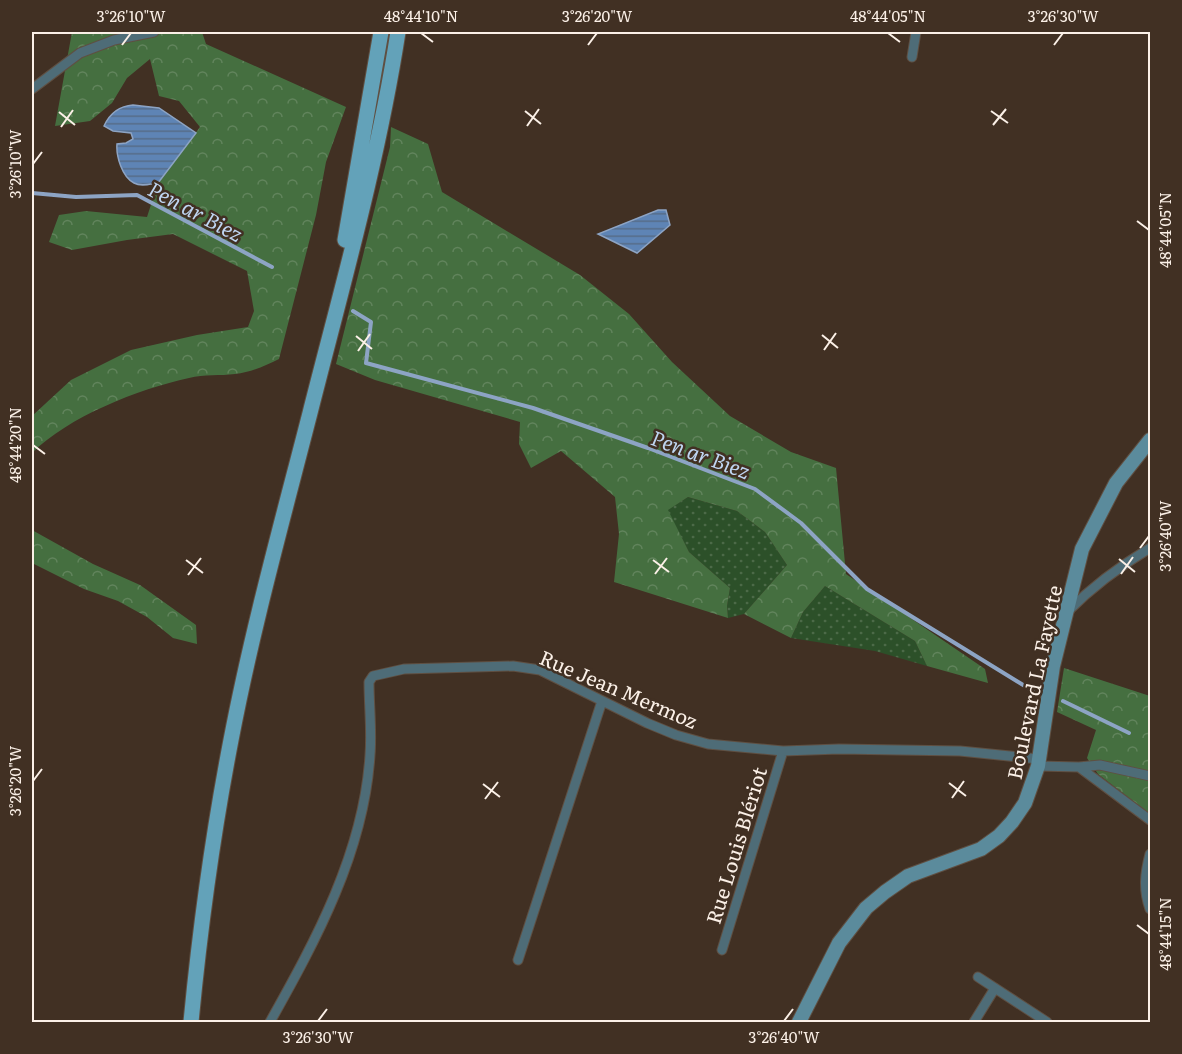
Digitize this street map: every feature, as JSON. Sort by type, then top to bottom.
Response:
[{"type":"main road","points":[[333,323],[381,32]]},
{"type":"main road","points":[[191,1023],[208,878],[231,738],[277,544],[361,214],[390,81],[398,32]]},
{"type":"main road","name":"Boulevard La Fayette","points":[[799,1023],[838,943],[866,908],[908,876],[969,855],[999,836],[1025,803],[1039,762],[1053,666],[1082,549],[1116,483],[1150,440]]},
{"type":"street","points":[[32,89],[80,53],[114,40],[154,32]]},
{"type":"street","points":[[912,57],[916,32]]},
{"type":"street","points":[[1065,614],[1089,591],[1150,548]]},
{"type":"street","name":"Rue Jean Mermoz","points":[[270,1023],[325,921],[350,851],[363,804],[370,755],[369,682],[373,676],[404,669],[513,666],[540,670],[676,735],[708,744],[783,751],[839,749],[960,751],[1078,767],[1100,765],[1150,776]]},
{"type":"street","points":[[518,960],[602,701]]},
{"type":"street","name":"Rue Louis Blériot","points":[[722,950],[783,751]]},
{"type":"street","points":[[1078,767],[1150,820]]},
{"type":"street","points":[[1150,854],[1145,880],[1146,897],[1150,909]]},
{"type":"street","points":[[978,977],[1047,1023]]},
{"type":"street","points":[[974,1023],[995,988]]},
{"type":"green space","points":[[72,32],[202,32],[206,44],[346,107],[326,162],[316,215],[279,359],[247,372],[195,377],[126,397],[84,416],[47,440],[32,453],[32,416],[71,380],[131,350],[197,335],[248,327],[254,311],[247,271],[173,234],[72,250],[49,242],[59,215],[86,211],[147,217],[158,183],[200,127],[179,101],[159,96],[150,59],[127,78],[112,103],[90,121],[55,126]]},
{"type":"green space","points":[[391,127],[428,144],[442,192],[580,275],[629,314],[672,362],[730,416],[791,452],[836,468],[846,574],[985,669],[988,683],[927,666],[915,641],[825,586],[803,612],[791,638],[744,614],[787,565],[765,532],[737,511],[688,497],[668,510],[689,552],[730,588],[728,618],[614,582],[619,534],[615,497],[561,451],[531,468],[519,444],[520,422],[375,380],[336,364],[390,147]]},
{"type":"green space","points":[[688,497],[737,511],[765,532],[787,565],[744,614],[728,618],[730,588],[689,552],[667,510]]},
{"type":"green space","points":[[32,530],[93,564],[140,585],[196,625],[197,644],[173,638],[147,617],[118,601],[84,589],[32,563]]},
{"type":"green space","points":[[825,586],[915,641],[927,666],[875,651],[791,638],[803,612]]},
{"type":"green space","points":[[1064,668],[1150,696],[1150,814],[1098,774],[1087,758],[1096,730],[1057,712]]},
{"type":"water","points":[[133,105],[159,108],[196,133],[158,183],[140,185],[126,176],[121,166],[117,144],[133,139],[131,133],[113,131],[104,126],[115,111]]},
{"type":"water","points":[[658,210],[666,210],[670,225],[637,253],[598,234]]},
{"type":"waterway","name":"Pen ar Biez","points":[[32,193],[76,197],[137,195],[272,267]]},
{"type":"waterway","name":"Pen ar Biez","points":[[353,311],[371,322],[366,363],[533,408],[648,448],[755,489],[801,523],[867,589],[1033,691]]},
{"type":"waterway","name":"Pen ar Biez","points":[[1063,701],[1129,733]]}]
